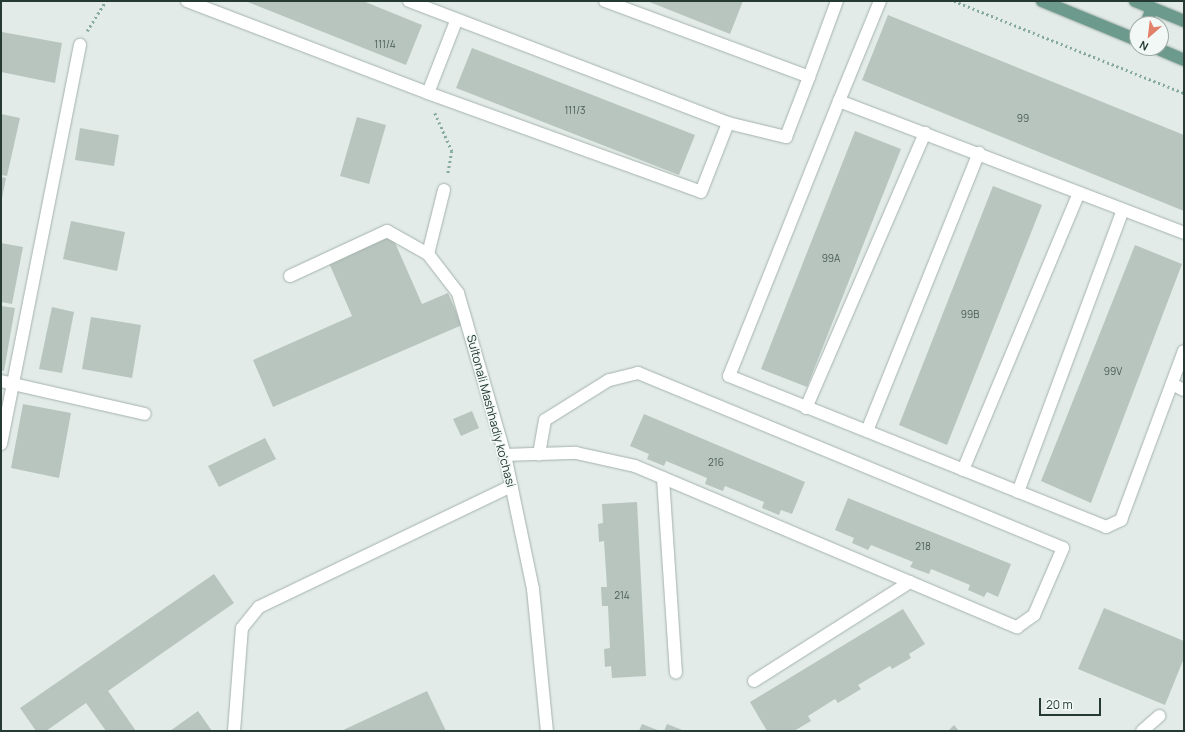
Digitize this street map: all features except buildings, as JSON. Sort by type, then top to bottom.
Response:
[{"type":"main road","points":[[1042,1],[1129,37]]},
{"type":"main road","points":[[1135,1],[1184,21]]},
{"type":"main road","points":[[1149,16],[1152,8]]},
{"type":"main road","points":[[1169,54],[1184,60]]},
{"type":"street","points":[[187,1],[433,95],[702,192],[728,123]]},
{"type":"street","points":[[409,1],[456,21],[728,123],[786,137],[836,1]]},
{"type":"street","points":[[605,1],[809,77]]},
{"type":"street","points":[[880,1],[729,376],[1106,527],[1121,520],[1184,351]]},
{"type":"street","points":[[433,95],[456,21]]},
{"type":"street","points":[[1,444],[7,382],[80,44]]},
{"type":"street","points":[[839,101],[979,153],[1184,234]]},
{"type":"street","points":[[806,408],[925,133]]},
{"type":"street","points":[[867,431],[979,153]]},
{"type":"street","points":[[428,254],[444,190]]},
{"type":"street","points":[[963,470],[1079,193]]},
{"type":"street","points":[[1018,492],[1123,210]]},
{"type":"street","name":"Sultonali Mashhadiy ko'chasi","points":[[290,276],[387,231],[428,254],[458,293],[505,455],[533,589],[547,731]]},
{"type":"street","points":[[505,455],[539,454],[576,452],[635,466],[1017,627],[1034,615],[1063,548],[638,373],[609,380],[545,420],[539,454]]},
{"type":"street","points":[[7,382],[145,414]]},
{"type":"street","points":[[1172,384],[1184,390]]},
{"type":"street","points":[[663,478],[676,673]]},
{"type":"street","points":[[234,731],[242,628],[259,607],[512,486]]},
{"type":"street","points":[[754,681],[910,582]]},
{"type":"street","points":[[1142,731],[1159,716]]},
{"type":"path","points":[[80,44],[106,1]]},
{"type":"path","points":[[954,1],[1184,93]]},
{"type":"path","points":[[433,95],[434,109],[452,151],[444,190]]}]
